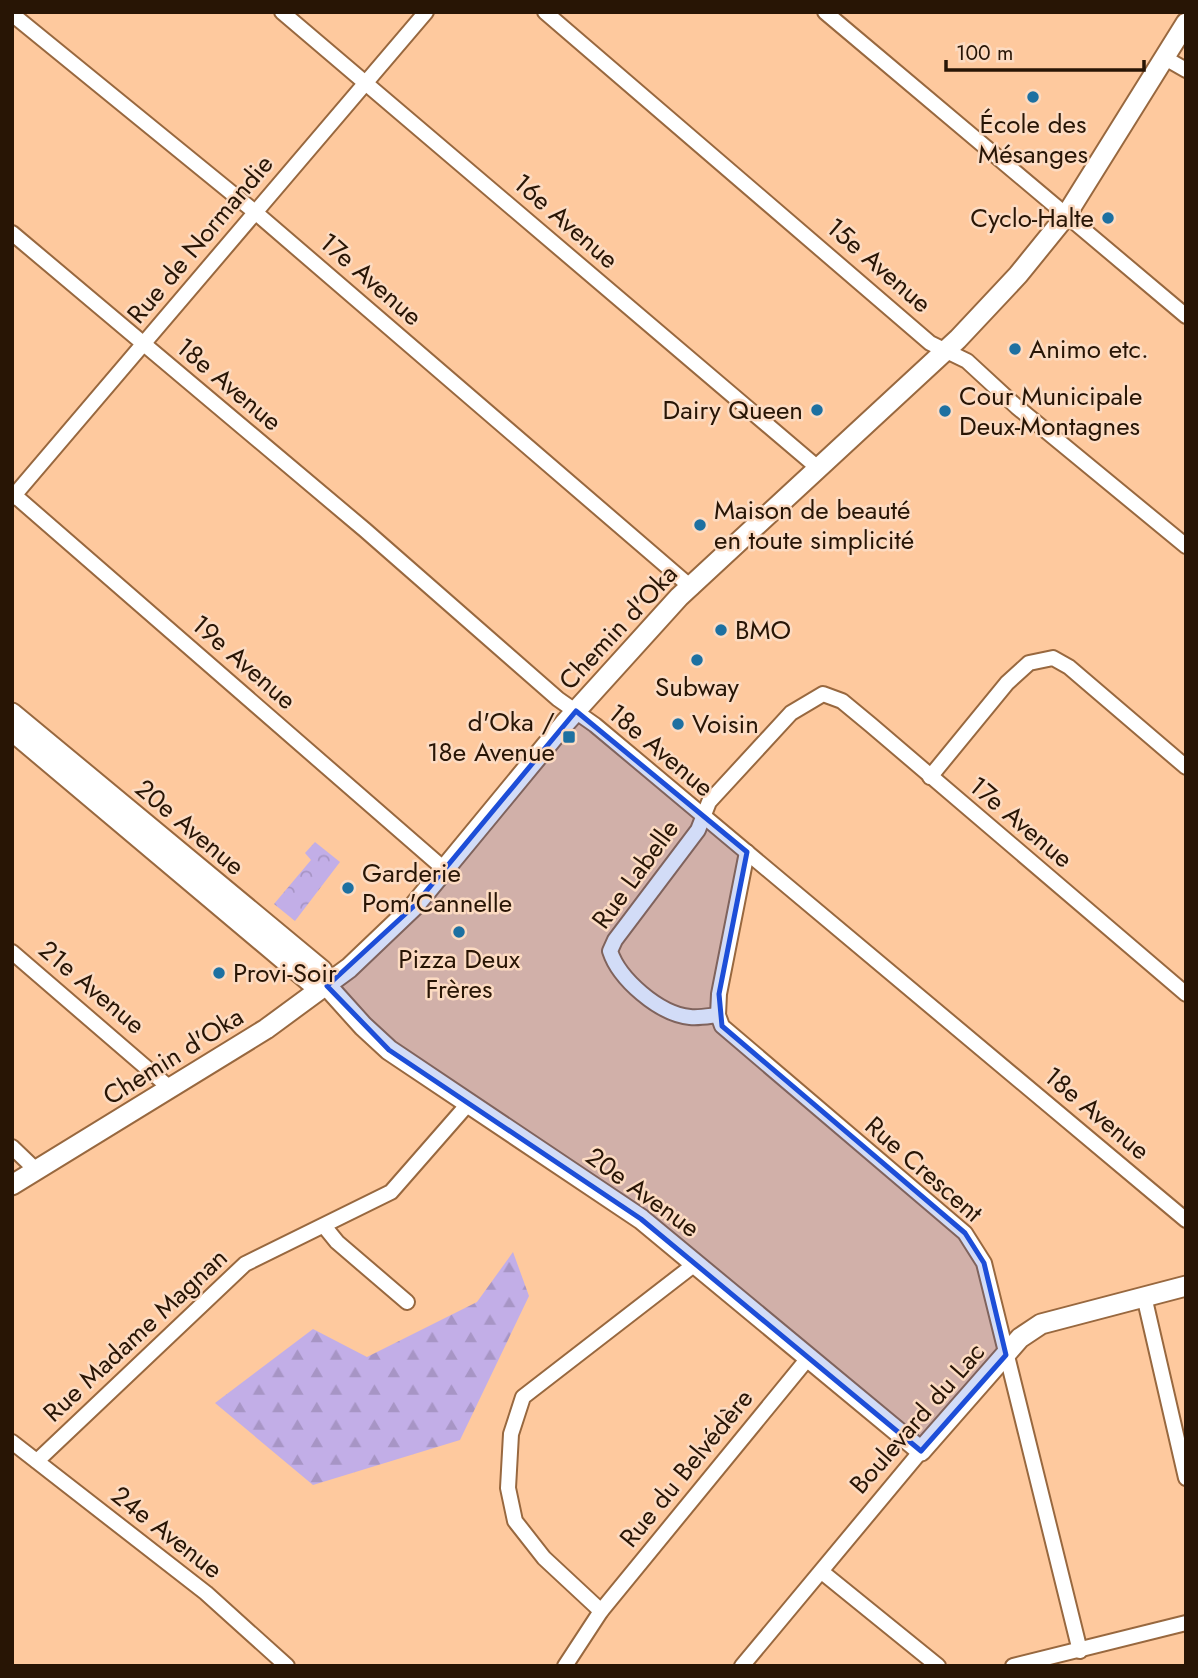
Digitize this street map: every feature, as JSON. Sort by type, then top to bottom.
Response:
[{"type":"street","name":"16e Avenue","points":[[282,12],[818,468]]},
{"type":"street","name":"Rue de Normandie","points":[[13,496],[426,12]]},
{"type":"street","name":"15e Avenue","points":[[545,12],[930,343],[967,361],[1017,407],[1186,545]]},
{"type":"street","points":[[825,12],[1186,316]]},
{"type":"street","name":"17e Avenue","points":[[12,13],[255,212],[692,588]]},
{"type":"street","name":"Chemin d'Oka","points":[[12,1185],[260,1033],[327,986],[414,906],[576,712],[679,597],[692,588],[946,350],[1018,275],[1066,215],[1186,23]]},
{"type":"street","points":[[1165,58],[1186,70]]},
{"type":"street","name":"18e Avenue","points":[[12,233],[365,530],[534,679],[747,852],[1186,1220]]},
{"type":"street","name":"19e Avenue","points":[[13,496],[443,868]]},
{"type":"street","points":[[930,777],[1007,683],[1029,663],[1053,658],[1069,667],[1186,767]]},
{"type":"street","name":"17e Avenue","points":[[702,817],[709,802],[791,713],[823,694],[842,701],[1186,994]]},
{"type":"street","name":"20e Avenue","points":[[12,713],[322,970],[327,986],[381,1043],[468,1104],[618,1202],[921,1451]]},
{"type":"street","name":"20e Avenue","points":[[12,731],[309,981],[327,986]]},
{"type":"street","name":"Rue Labelle","points":[[702,817],[698,830],[615,940],[610,951],[622,974],[667,1010],[689,1017],[718,1015]]},
{"type":"street","points":[[718,1015],[719,993],[747,852]]},
{"type":"street","name":"21e Avenue","points":[[12,952],[171,1088]]},
{"type":"street","name":"Rue Crescent","points":[[718,1015],[722,1026],[739,1042],[965,1233],[984,1263],[1080,1651]]},
{"type":"street","name":"Rue Madame Magnan","points":[[37,1461],[245,1264],[303,1233],[324,1226],[391,1192],[468,1104]]},
{"type":"street","points":[[12,1147],[36,1170]]},
{"type":"street","points":[[324,1226],[337,1242],[407,1302]]},
{"type":"street","points":[[601,1611],[544,1558],[515,1521],[508,1488],[511,1434],[523,1397],[695,1264]]},
{"type":"street","name":"Boulevard du Lac","points":[[743,1666],[921,1451],[1020,1338],[1041,1324],[1186,1286]]},
{"type":"street","points":[[1144,1296],[1186,1478]]},
{"type":"street","name":"Rue du Belvédère","points":[[565,1666],[601,1611],[809,1357]]},
{"type":"street","name":"24e Avenue","points":[[12,1443],[206,1593],[287,1666]]},
{"type":"street","points":[[822,1572],[938,1666]]},
{"type":"street","points":[[1013,1666],[1186,1623]]},
{"type":"highlighted area","points":[[576,711],[747,852],[719,994],[722,1026],[965,1233],[984,1263],[1006,1355],[921,1451],[641,1219],[389,1050],[327,986],[414,906]]},
{"type":"green space","points":[[315,842],[340,862],[295,921],[274,904],[311,860],[305,853]]},
{"type":"green space","points":[[513,1252],[529,1296],[460,1440],[313,1485],[215,1403],[313,1329],[367,1357],[477,1302]]},
{"type":"place","name":"École des Mésanges","points":[[1033,97]]},
{"type":"place","name":"Cyclo-Halte","points":[[1108,218]]},
{"type":"place","name":"Animo etc.","points":[[1015,349]]},
{"type":"place","name":"Dairy Queen","points":[[817,410]]},
{"type":"place","name":"Cour Municipale Deux-Montagnes","points":[[945,411]]},
{"type":"place","name":"Maison de beauté en toute simplicité","points":[[700,525]]},
{"type":"place","name":"BMO","points":[[721,630]]},
{"type":"place","name":"Subway","points":[[697,660]]},
{"type":"place","name":"Voisin","points":[[678,724]]},
{"type":"place","name":"d'Oka / 18e Avenue","points":[[569,737]]},
{"type":"place","name":"Garderie Pom'Cannelle","points":[[348,888]]},
{"type":"place","name":"Pizza Deux Frères","points":[[459,932]]},
{"type":"place","name":"Provi-Soir","points":[[219,973]]}]
